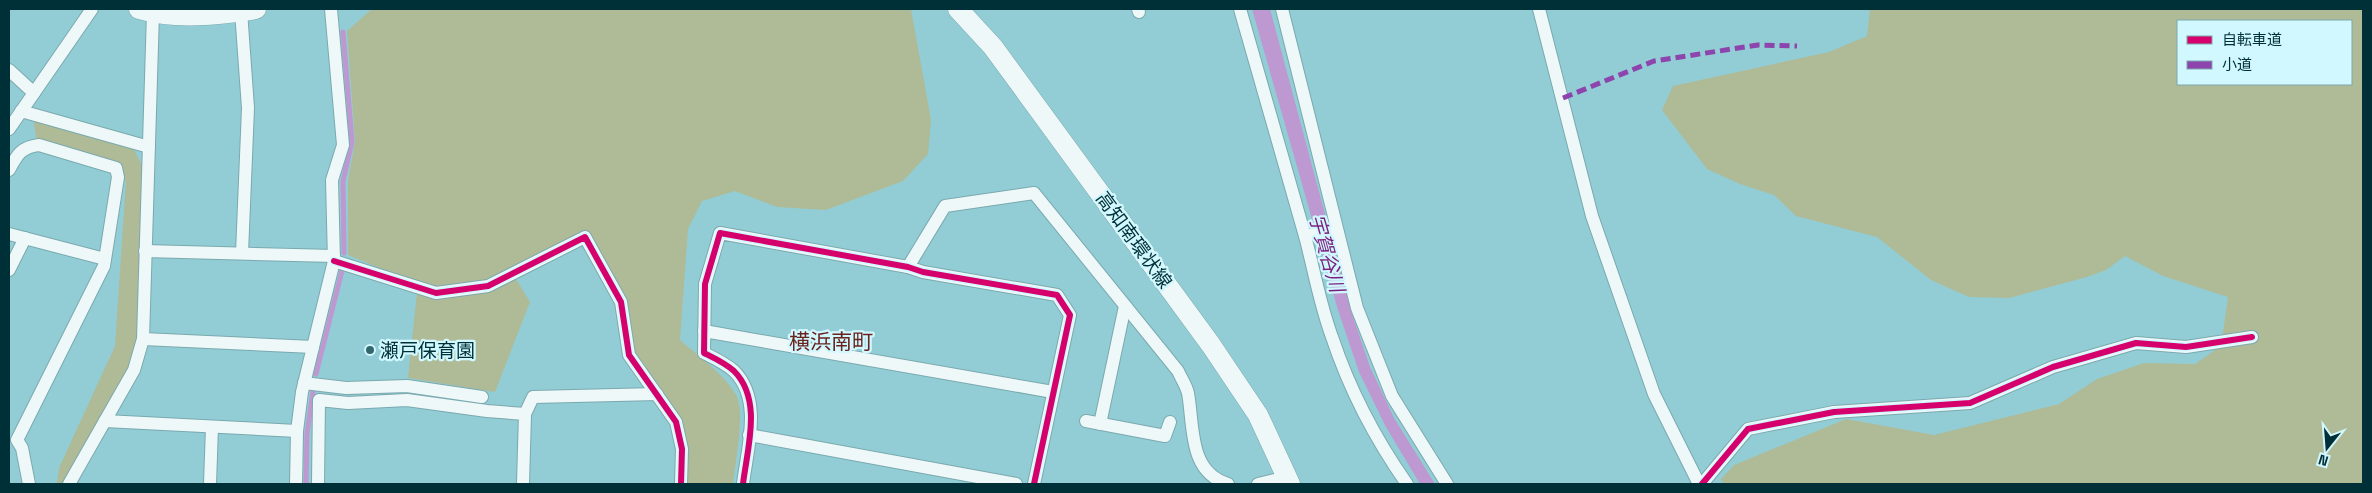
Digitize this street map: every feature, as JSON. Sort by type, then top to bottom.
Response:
[{"type":"main road","name":"高知南環状線","points":[[958,9],[993,47],[1211,345],[1258,415],[1289,481]]},
{"type":"main road","points":[[146,11],[248,10]]},
{"type":"street","points":[[9,129],[92,9]]},
{"type":"street","points":[[296,484],[297,431],[304,383],[334,258],[332,180],[343,145],[331,9]]},
{"type":"street","points":[[1240,9],[1308,236],[1332,337],[1362,408],[1393,464],[1407,484]]},
{"type":"street","points":[[1282,9],[1334,230],[1357,308],[1392,396],[1447,484]]},
{"type":"street","points":[[1539,9],[1592,216],[1654,394],[1700,484],[1748,429],[1834,412],[1970,403],[2053,367],[2136,343],[2186,347],[2252,337]]},
{"type":"street","points":[[242,253],[248,108],[248,10]]},
{"type":"street","points":[[69,484],[134,370],[142,339],[149,147],[146,11]]},
{"type":"street","points":[[9,70],[34,93]]},
{"type":"street","points":[[22,111],[149,147]]},
{"type":"street","points":[[9,170],[19,152],[29,146],[39,145],[116,168],[118,177],[104,266],[13,440],[22,448],[29,484]]},
{"type":"street","points":[[908,267],[945,206],[1034,193],[1178,371],[1188,390],[1197,456],[1206,471],[1219,481],[1228,484]]},
{"type":"street","points":[[1308,236],[1334,230]]},
{"type":"street","points":[[743,484],[749,435],[750,407],[743,383],[734,371],[704,353],[705,284],[720,233],[908,267],[922,272],[1057,295],[1070,315],[1034,484]]},
{"type":"street","points":[[9,234],[105,259]]},
{"type":"street","points":[[145,251],[242,253],[334,258],[436,294],[488,286],[585,237],[620,302],[629,355],[676,422],[682,449],[681,484]]},
{"type":"street","points":[[9,270],[25,238]]},
{"type":"street","points":[[1100,424],[1125,306]]},
{"type":"street","points":[[704,331],[1053,392]]},
{"type":"street","points":[[142,339],[312,346]]},
{"type":"street","points":[[304,383],[346,388],[407,386],[482,397]]},
{"type":"street","points":[[523,484],[525,414],[533,397],[657,394]]},
{"type":"street","points":[[318,484],[319,400],[348,403],[407,400],[525,414]]},
{"type":"street","points":[[104,421],[297,431]]},
{"type":"street","points":[[1086,421],[1165,436],[1170,422]]},
{"type":"street","points":[[210,484],[212,427]]},
{"type":"street","points":[[749,435],[1016,484]]},
{"type":"street","points":[[1258,484],[1289,481]]},
{"type":"green space","points":[[372,9],[911,9],[931,120],[928,154],[903,181],[826,210],[777,207],[735,191],[702,201],[688,229],[680,340],[726,381],[737,397],[740,427],[733,484],[686,484],[687,449],[633,352],[602,258],[586,230],[487,284],[436,291],[348,255],[348,180],[355,142],[347,31]]},
{"type":"green space","points":[[1870,9],[2363,9],[2363,484],[1723,484],[1721,479],[1734,465],[1846,419],[1934,435],[2059,404],[2097,379],[2144,363],[2195,364],[2221,346],[2228,297],[2163,276],[2125,256],[2106,270],[2087,277],[2009,298],[1969,297],[1931,280],[1877,237],[1796,216],[1774,195],[1740,184],[1707,169],[1662,110],[1673,86],[1829,52],[1867,36]]},
{"type":"green space","points":[[33,117],[131,144],[149,178],[138,251],[151,292],[128,367],[83,465],[78,484],[57,484],[59,468],[115,346],[126,181],[98,160],[37,144]]},
{"type":"green space","points":[[514,276],[530,302],[495,392],[408,378],[417,292]]},
{"type":"water","name":"宇賀谷川","points":[[1252,9],[1270,9],[1351,311],[1370,367],[1394,418],[1435,484],[1420,484],[1386,427],[1359,372],[1338,310]]},
{"type":"waterway","points":[[343,32],[352,142],[343,181],[344,253]]},
{"type":"waterway","points":[[316,374],[342,271]]},
{"type":"waterway","points":[[306,484],[307,434],[313,391]]},
{"type":"marked path","points":[[1563,98],[1654,61],[1758,45],[1797,46]]},
{"type":"cycle path","points":[[743,484],[751,425],[751,410],[748,396],[743,383],[734,371],[704,353],[705,284],[720,233],[908,267],[923,272],[1057,295],[1070,315],[1034,484]]},
{"type":"cycle path","points":[[334,261],[436,293],[488,286],[585,237],[621,302],[629,355],[676,422],[682,449],[681,484]]},
{"type":"cycle path","points":[[1702,484],[1748,429],[1834,412],[1970,403],[2053,367],[2136,343],[2186,347],[2252,337]]},
{"type":"place","name":"瀬戸保育園","points":[[370,350]]},
{"type":"district","name":"横浜南町","points":[[831,341]]}]
